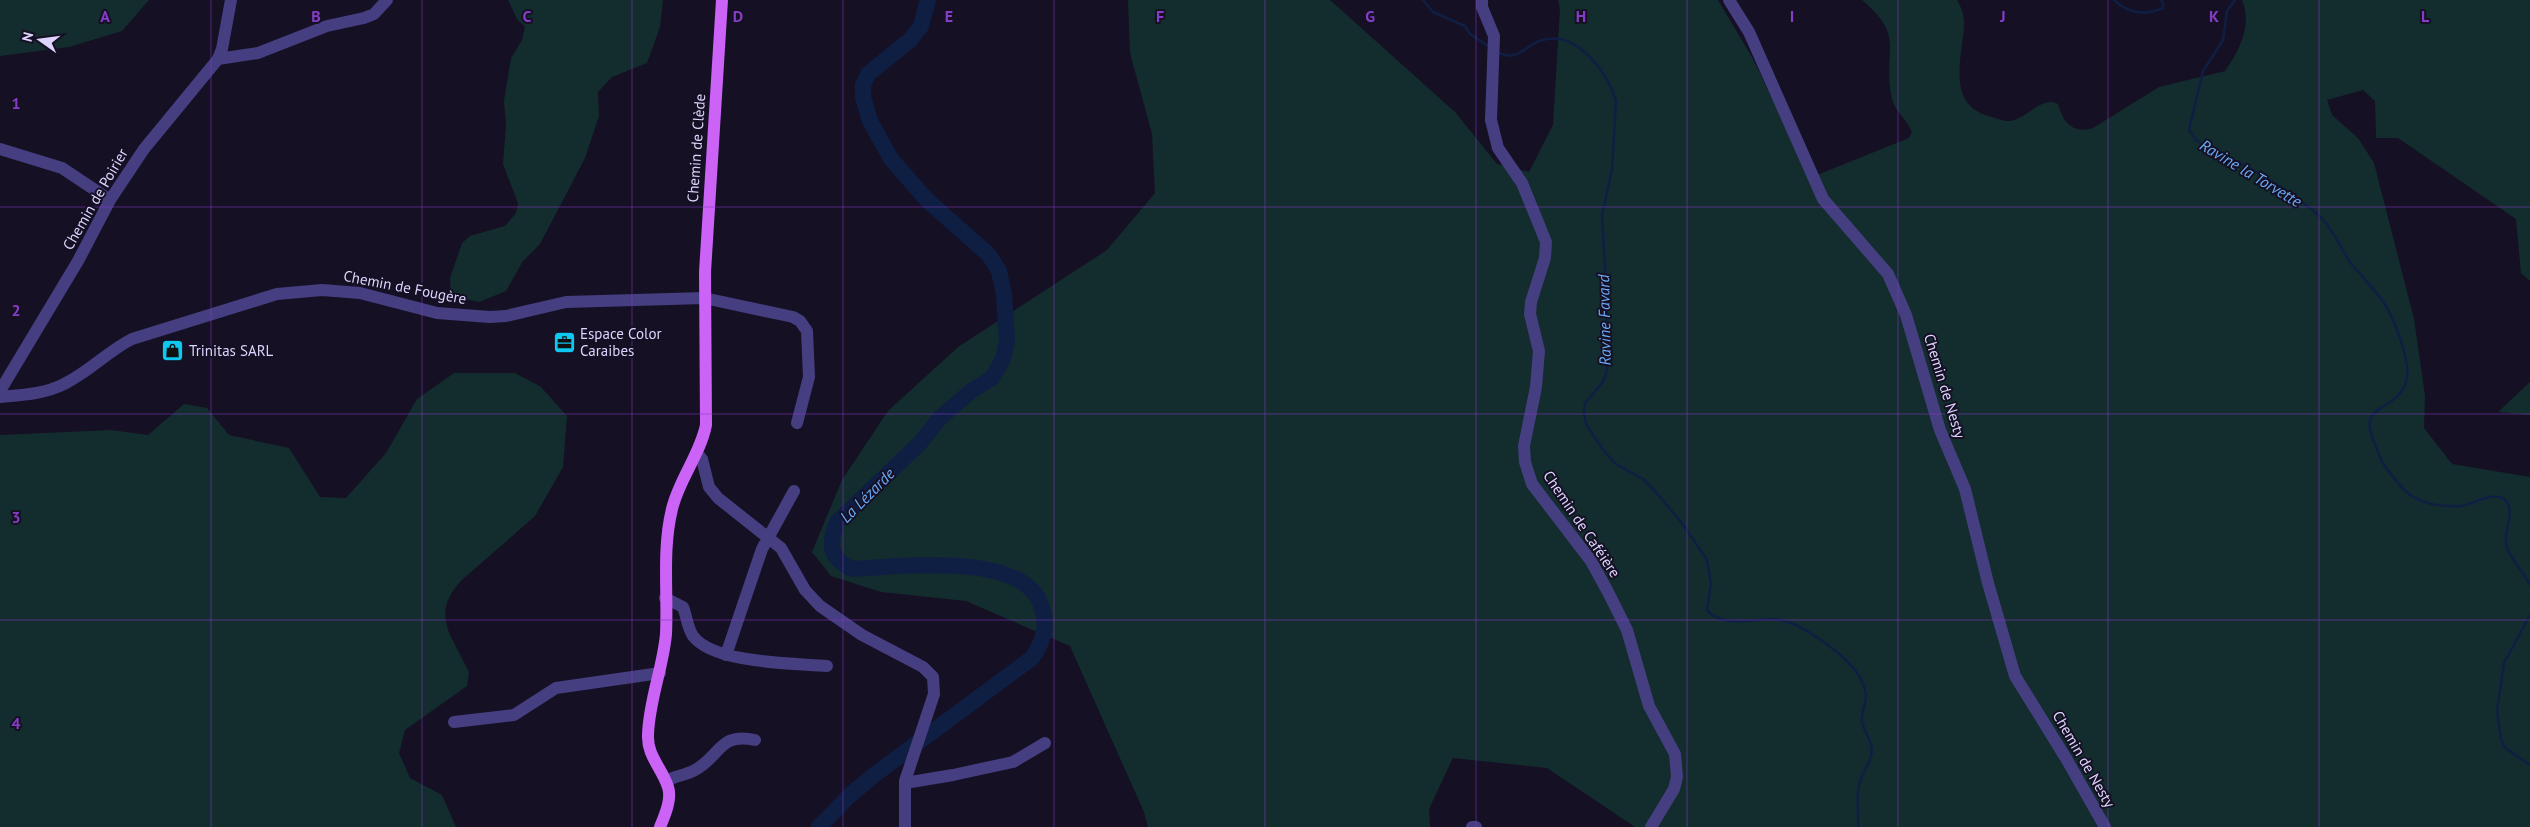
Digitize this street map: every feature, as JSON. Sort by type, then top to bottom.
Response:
[{"type":"main road","name":"Chemin de Clède","points":[[666,782],[650,753],[648,736],[650,714],[660,673],[666,632],[667,541],[672,506],[697,453],[706,425],[704,298],[709,189],[722,0]]},
{"type":"main road","points":[[660,827],[669,799],[669,787],[666,782]]},
{"type":"street","name":"Chemin de Poirier","points":[[0,391],[78,261],[110,200],[144,149],[218,59],[222,49],[232,0]]},
{"type":"street","points":[[218,59],[258,53],[327,26],[364,18],[374,14],[387,0]]},
{"type":"street","name":"Chemin de Caféière","points":[[1482,0],[1482,7],[1494,36],[1495,45],[1491,120],[1498,148],[1522,183],[1546,242],[1545,258],[1531,302],[1530,314],[1539,351],[1536,387],[1524,446],[1525,462],[1532,484],[1591,561],[1628,630],[1649,706],[1675,754],[1678,771],[1674,789],[1651,827]]},
{"type":"street","name":"Chemin de Nesty","points":[[1729,0],[1749,32],[1824,199],[1888,274],[1906,315],[1940,430],[1965,490],[1988,583],[2015,676],[2105,827]]},
{"type":"street","points":[[0,148],[62,168],[110,200]]},
{"type":"street","name":"Chemin de Fougère","points":[[0,397],[49,390],[65,384],[118,346],[132,339],[278,294],[298,290],[360,293],[437,313],[474,317],[506,316],[573,301],[704,298],[793,317],[805,326],[807,331],[809,377],[797,423]]},
{"type":"street","points":[[697,453],[702,459],[709,487],[718,498],[768,536],[786,554],[805,590],[820,606],[862,635],[929,671],[935,684],[934,694],[910,760],[905,783],[905,827]]},
{"type":"street","points":[[726,655],[743,602],[768,536],[794,491]]},
{"type":"street","points":[[665,598],[683,607],[687,623],[694,638],[726,655],[827,666]]},
{"type":"street","points":[[454,722],[514,715],[556,688],[660,673]]},
{"type":"street","points":[[666,782],[703,765],[731,739],[740,737],[755,740]]},
{"type":"street","points":[[905,783],[1013,762],[1045,743]]},
{"type":"green space","points":[[0,0],[149,0],[122,31],[69,47],[0,56]]},
{"type":"green space","points":[[508,0],[663,0],[660,27],[647,63],[612,77],[598,92],[599,116],[585,158],[540,244],[523,261],[506,291],[479,302],[451,296],[450,278],[462,243],[470,236],[505,226],[516,213],[518,203],[503,164],[506,125],[504,101],[511,58],[522,40],[525,27],[517,19]]},
{"type":"green space","points":[[1128,0],[1330,0],[1455,112],[1497,164],[1529,172],[1553,125],[1560,9],[1558,0],[1718,0],[1753,59],[1806,169],[1817,175],[1909,138],[1912,132],[1892,99],[1889,83],[1890,46],[1885,25],[1876,13],[1862,0],[1957,0],[1964,22],[1960,61],[1961,88],[1966,100],[1974,109],[1988,116],[2010,121],[2040,105],[2052,102],[2058,104],[2066,122],[2074,128],[2086,129],[2093,128],[2159,87],[2225,71],[2243,37],[2246,19],[2242,0],[2530,0],[2530,281],[2521,273],[2516,219],[2398,138],[2376,138],[2375,101],[2363,90],[2327,100],[2332,115],[2358,138],[2374,163],[2414,319],[2425,396],[2424,428],[2452,464],[2530,477],[2530,827],[1635,827],[1547,768],[1453,758],[1429,809],[1430,827],[1148,827],[1144,812],[1070,646],[966,601],[881,592],[831,576],[812,552],[842,480],[888,411],[958,347],[1107,250],[1155,193],[1152,134],[1130,53]]},
{"type":"green space","points":[[454,373],[515,373],[541,387],[567,416],[563,467],[535,516],[463,579],[447,603],[445,615],[447,626],[469,672],[467,686],[405,730],[399,753],[410,778],[442,795],[456,827],[0,827],[0,435],[111,430],[148,435],[184,404],[207,408],[229,435],[289,448],[320,497],[346,498],[386,453],[417,399]]},
{"type":"green space","points":[[2530,382],[2530,415],[2498,412]]},
{"type":"waterway","name":"La Lézarde","points":[[819,827],[849,796],[874,775],[1032,658],[1042,640],[1045,622],[1042,608],[1031,590],[1012,577],[987,570],[959,566],[928,565],[852,569],[844,565],[832,550],[832,538],[837,522],[919,444],[940,418],[971,391],[992,378],[1003,359],[1007,340],[1004,295],[999,271],[989,255],[927,200],[891,159],[870,121],[863,97],[863,85],[868,74],[910,40],[921,26],[928,0]]},
{"type":"waterway","name":"Ravine Favard","points":[[1423,0],[1433,12],[1465,26],[1470,34],[1488,46]]},
{"type":"waterway","name":"Ravine la Torvette","points":[[2114,0],[2125,8],[2137,12],[2150,12],[2163,8],[2161,0]]},
{"type":"waterway","name":"Ravine la Torvette","points":[[2235,0],[2227,11],[2223,40],[2203,71],[2189,130],[2197,141],[2273,182],[2302,202],[2327,224],[2350,262],[2384,303],[2404,350],[2407,378],[2403,390],[2396,398],[2374,413],[2370,419],[2370,428],[2382,461],[2404,490],[2413,497],[2430,504],[2461,506],[2484,498],[2503,498],[2507,502],[2510,511],[2506,537],[2507,548],[2530,585]]},
{"type":"waterway","name":"Ravine Favard","points":[[1497,52],[1510,55],[1521,52],[1542,40],[1555,39],[1567,41],[1588,55],[1605,77],[1611,89],[1616,100],[1612,169],[1602,216],[1607,301],[1607,371],[1602,383],[1585,403],[1586,424],[1603,450],[1616,464],[1643,479],[1656,492],[1684,526],[1707,560],[1711,584],[1707,610],[1712,615],[1736,621],[1782,620],[1813,635],[1833,649],[1855,670],[1864,686],[1866,695],[1862,721],[1872,750],[1870,760],[1859,785],[1858,827]]},
{"type":"waterway","name":"Ravine la Torvette","points":[[2530,615],[2504,663],[2497,711],[2501,739],[2505,748],[2530,765]]},
{"type":"place","name":"Espace Color Caraibes","points":[[564,342]]},
{"type":"place","name":"Trinitas SARL","points":[[173,350]]}]
